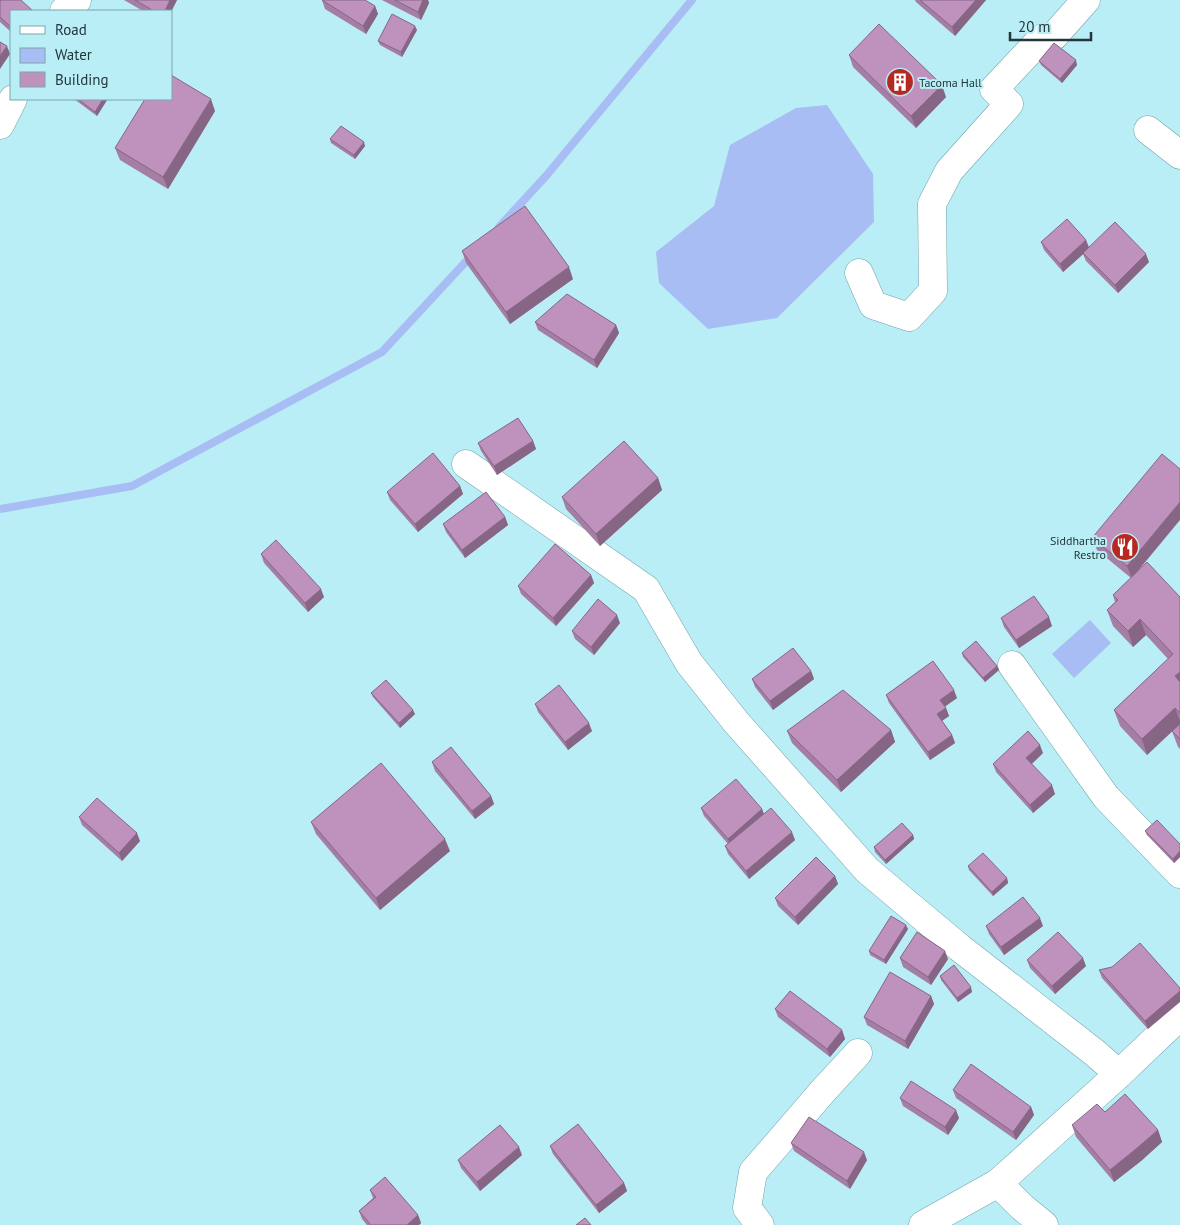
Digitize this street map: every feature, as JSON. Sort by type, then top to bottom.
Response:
[{"type":"street","points":[[65,10],[77,0]]},
{"type":"street","points":[[859,273],[873,305],[909,317],[933,291],[932,204],[949,171],[1009,104],[994,89],[1042,38],[1054,36],[1086,0]]},
{"type":"street","points":[[0,125],[12,100]]},
{"type":"street","points":[[1148,130],[1180,155]]},
{"type":"street","points":[[466,464],[646,589],[689,663],[736,722],[867,870],[960,948],[1095,1053],[1119,1074]]},
{"type":"street","points":[[1012,665],[1106,797],[1180,874]]},
{"type":"street","points":[[923,1225],[998,1183],[1180,1016]]},
{"type":"street","points":[[760,1225],[747,1208],[753,1172],[858,1053]]},
{"type":"street","points":[[998,1183],[1022,1207],[1044,1225]]},
{"type":"water","points":[[827,105],[873,174],[874,222],[777,318],[708,329],[659,283],[656,252],[714,206],[730,145],[796,108]]},
{"type":"water","points":[[1090,620],[1111,643],[1074,678],[1052,654]]},
{"type":"building","points":[[21,0],[32,10],[10,10],[10,26],[0,17],[0,1]]},
{"type":"building","points":[[135,0],[170,0],[165,10],[152,10]]},
{"type":"building","points":[[322,0],[365,0],[375,6],[363,26]]},
{"type":"building","points":[[395,0],[423,0],[418,12]]},
{"type":"building","points":[[920,0],[976,0],[952,27]]},
{"type":"building","points":[[392,14],[415,26],[401,52],[378,41]]},
{"type":"building","name":"Tacoma Hall","points":[[879,24],[942,85],[911,116],[849,55]]},
{"type":"building","points":[[0,42],[7,46],[0,56]]},
{"type":"building","points":[[1054,43],[1076,60],[1060,79],[1039,61]]},
{"type":"building","points":[[172,76],[211,99],[163,177],[115,148],[144,100],[172,100]]},
{"type":"building","points":[[79,100],[102,100],[95,112]]},
{"type":"building","points":[[341,126],[364,142],[354,155],[330,139]]},
{"type":"building","points":[[525,206],[569,267],[506,312],[462,251]]},
{"type":"building","points":[[1067,219],[1086,240],[1060,264],[1041,242]]},
{"type":"building","points":[[1115,222],[1146,254],[1115,285],[1083,253]]},
{"type":"building","points":[[567,294],[616,325],[594,360],[535,322]]},
{"type":"building","points":[[518,418],[533,441],[494,466],[478,443]]},
{"type":"building","points":[[624,441],[658,478],[596,534],[562,497]]},
{"type":"building","points":[[433,453],[460,486],[415,524],[387,492]]},
{"type":"building","points":[[1162,454],[1180,469],[1180,502],[1127,566],[1092,538]]},
{"type":"building","points":[[486,492],[505,517],[462,550],[443,524]]},
{"type":"building","points":[[276,540],[321,589],[305,603],[261,554]]},
{"type":"building","points":[[555,544],[591,575],[553,618],[518,586]]},
{"type":"building","points":[[1147,562],[1180,597],[1180,672],[1175,676],[1180,682],[1180,713],[1175,708],[1142,739],[1114,710],[1173,654],[1140,619],[1128,631],[1107,610],[1118,600],[1113,595]]},
{"type":"building","points":[[1034,596],[1049,617],[1016,640],[1001,618]]},
{"type":"building","points":[[598,599],[617,615],[591,647],[572,631]]},
{"type":"building","points":[[976,641],[997,666],[983,678],[962,653]]},
{"type":"building","points":[[793,648],[811,671],[770,701],[752,679]]},
{"type":"building","points":[[933,661],[954,690],[940,700],[946,708],[937,714],[952,735],[928,752],[886,695]]},
{"type":"building","points":[[386,680],[413,710],[399,723],[371,693]]},
{"type":"building","points":[[559,685],[589,723],[565,742],[535,704]]},
{"type":"building","points":[[843,690],[891,730],[837,780],[787,731]]},
{"type":"building","points":[[1180,724],[1180,739],[1172,731]]},
{"type":"building","points":[[1028,731],[1040,745],[1026,758],[1052,785],[1030,805],[993,764]]},
{"type":"building","points":[[451,747],[491,796],[472,811],[432,762]]},
{"type":"building","points":[[381,763],[445,839],[376,898],[311,822]]},
{"type":"building","points":[[736,779],[762,809],[728,839],[701,808]]},
{"type":"building","points":[[97,798],[137,833],[119,853],[79,817]]},
{"type":"building","points":[[771,808],[792,832],[746,871],[725,846]]},
{"type":"building","points":[[1157,820],[1180,844],[1180,851],[1173,859],[1145,831]]},
{"type":"building","points":[[902,823],[913,835],[885,860],[874,847]]},
{"type":"building","points":[[983,853],[1007,878],[992,892],[968,866]]},
{"type":"building","points":[[816,857],[835,876],[795,917],[775,898]]},
{"type":"building","points":[[1023,897],[1040,918],[1001,947],[986,926]]},
{"type":"building","points":[[891,916],[906,925],[884,960],[869,951]]},
{"type":"building","points":[[917,932],[945,951],[928,977],[900,958]]},
{"type":"building","points":[[1058,932],[1083,958],[1052,986],[1027,960]]},
{"type":"building","points":[[1140,943],[1180,988],[1180,991],[1145,1021],[1099,970],[1112,967]]},
{"type":"building","points":[[954,965],[971,987],[957,998],[940,976]]},
{"type":"building","points":[[890,972],[931,996],[905,1041],[864,1017]]},
{"type":"building","points":[[790,991],[842,1030],[827,1049],[775,1009]]},
{"type":"building","points":[[971,1064],[1031,1107],[1013,1132],[953,1090]]},
{"type":"building","points":[[911,1081],[956,1110],[945,1127],[900,1098]]},
{"type":"building","points":[[1125,1094],[1158,1130],[1110,1170],[1072,1125],[1097,1104],[1105,1112]]},
{"type":"building","points":[[809,1117],[864,1152],[847,1181],[791,1143]]},
{"type":"building","points":[[578,1124],[624,1183],[596,1205],[550,1146]]},
{"type":"building","points":[[500,1125],[519,1147],[477,1182],[458,1160]]},
{"type":"building","points":[[385,1177],[418,1215],[407,1225],[371,1225],[359,1211],[376,1197],[370,1190]]},
{"type":"building","points":[[585,1218],[591,1225],[576,1225]]},
{"type":"waterway","points":[[499,227],[546,176],[692,0]]},
{"type":"waterway","points":[[0,509],[132,486],[382,352],[472,255]]},
{"type":"place","name":"Tacoma Hall","points":[[900,82]]},
{"type":"place","name":"Siddhartha Restro","points":[[1125,547]]}]
